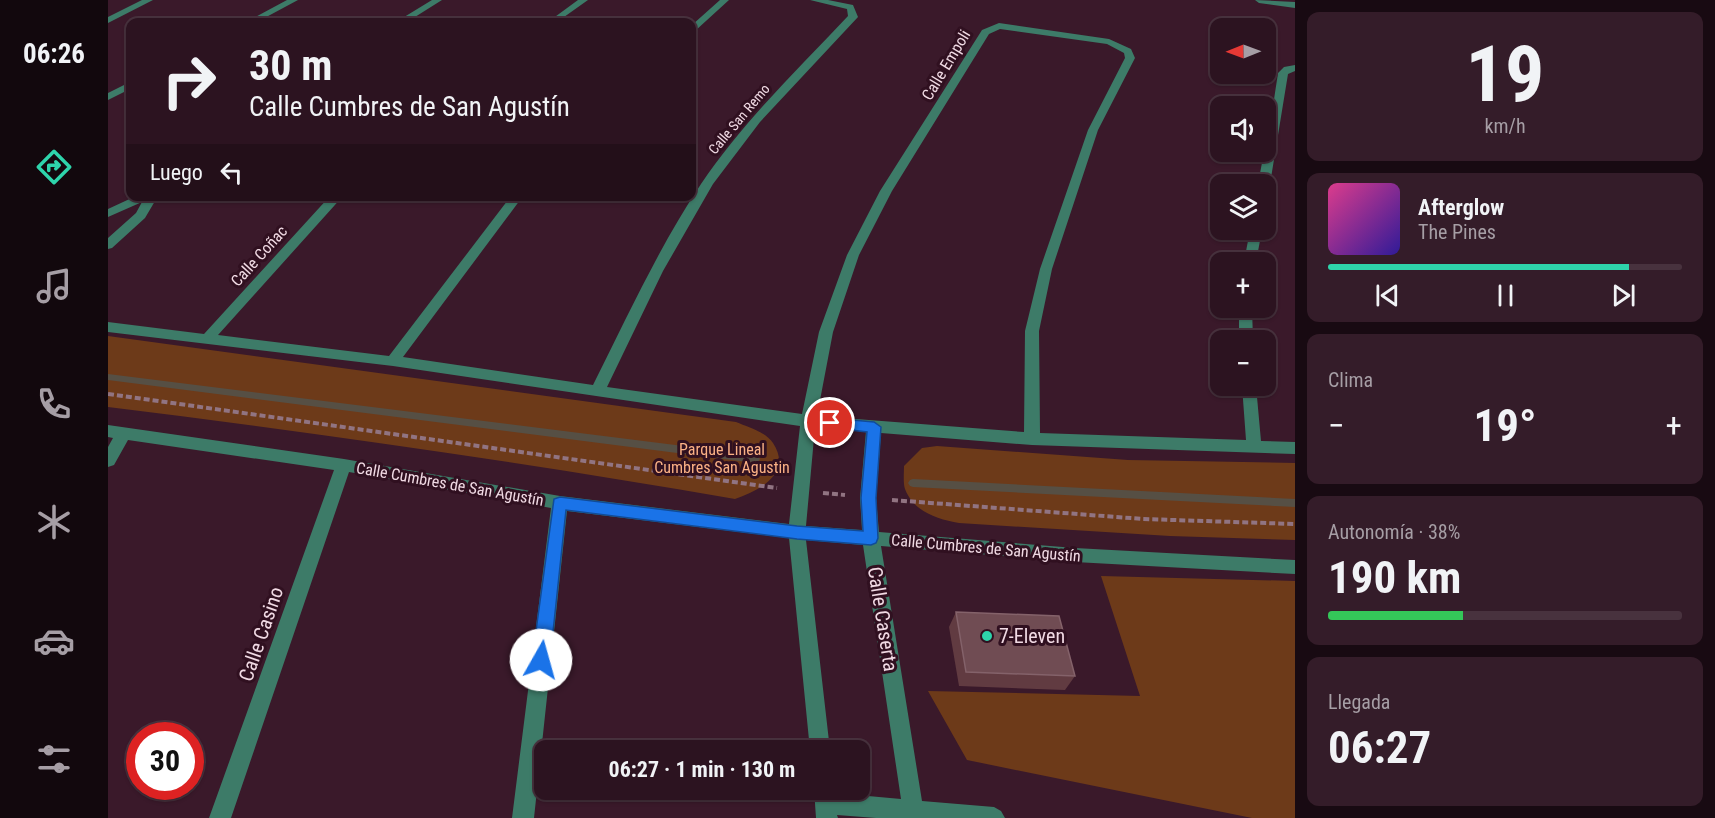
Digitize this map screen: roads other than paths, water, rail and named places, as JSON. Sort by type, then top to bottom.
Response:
[{"type":"street","points":[[108,20],[149,0]]},
{"type":"street","points":[[259,18],[294,0]]},
{"type":"street","points":[[409,18],[438,0]]},
{"type":"street","points":[[558,18],[584,0]]},
{"type":"street","points":[[696,25],[725,0]]},
{"type":"street","name":"Calle San Remo","points":[[597,392],[680,226],[726,156],[781,92],[853,17],[850,7],[814,0]]},
{"type":"street","points":[[1259,0],[1295,5]]},
{"type":"street","name":"Calle Empoli","points":[[797,532],[808,421],[826,332],[853,255],[886,191],[985,32],[991,28],[1010,27],[1109,42],[1128,51],[1130,58],[1094,130],[1046,269],[1032,331],[1032,439]]},
{"type":"street","points":[[1266,174],[1283,74],[1287,69],[1295,68]]},
{"type":"street","points":[[108,97],[126,87]]},
{"type":"street","points":[[111,209],[133,201]]},
{"type":"street","points":[[108,245],[141,215],[149,201]]},
{"type":"street","name":"Calle Coñac","points":[[207,339],[332,201]]},
{"type":"street","points":[[393,361],[513,201]]},
{"type":"street","points":[[111,209],[141,215]]},
{"type":"street","points":[[108,327],[393,361],[808,421],[1032,439],[1295,448]]},
{"type":"street","points":[[1250,396],[1254,448]]},
{"type":"street","name":"Calle Caserta","points":[[874,427],[868,498],[871,538],[913,810]]},
{"type":"street","points":[[108,461],[116,432]]},
{"type":"street","name":"Calle Cumbres de San Agustín","points":[[116,432],[344,465],[560,503],[797,532],[1075,555],[1295,567]]},
{"type":"street","name":"Calle Casino","points":[[220,818],[344,465]]},
{"type":"street","points":[[523,818],[560,503]]},
{"type":"street","points":[[797,532],[819,740]]},
{"type":"street","points":[[825,803],[994,818]]},
{"type":"waterway","points":[[108,377],[755,459]]},
{"type":"waterway","points":[[913,483],[1295,503]]},
{"type":"place","name":"7-Eleven","points":[[987,636]]},
{"type":"park label","name":"Parque Lineal Cumbres San Agustin","points":[[722,458]]}]
